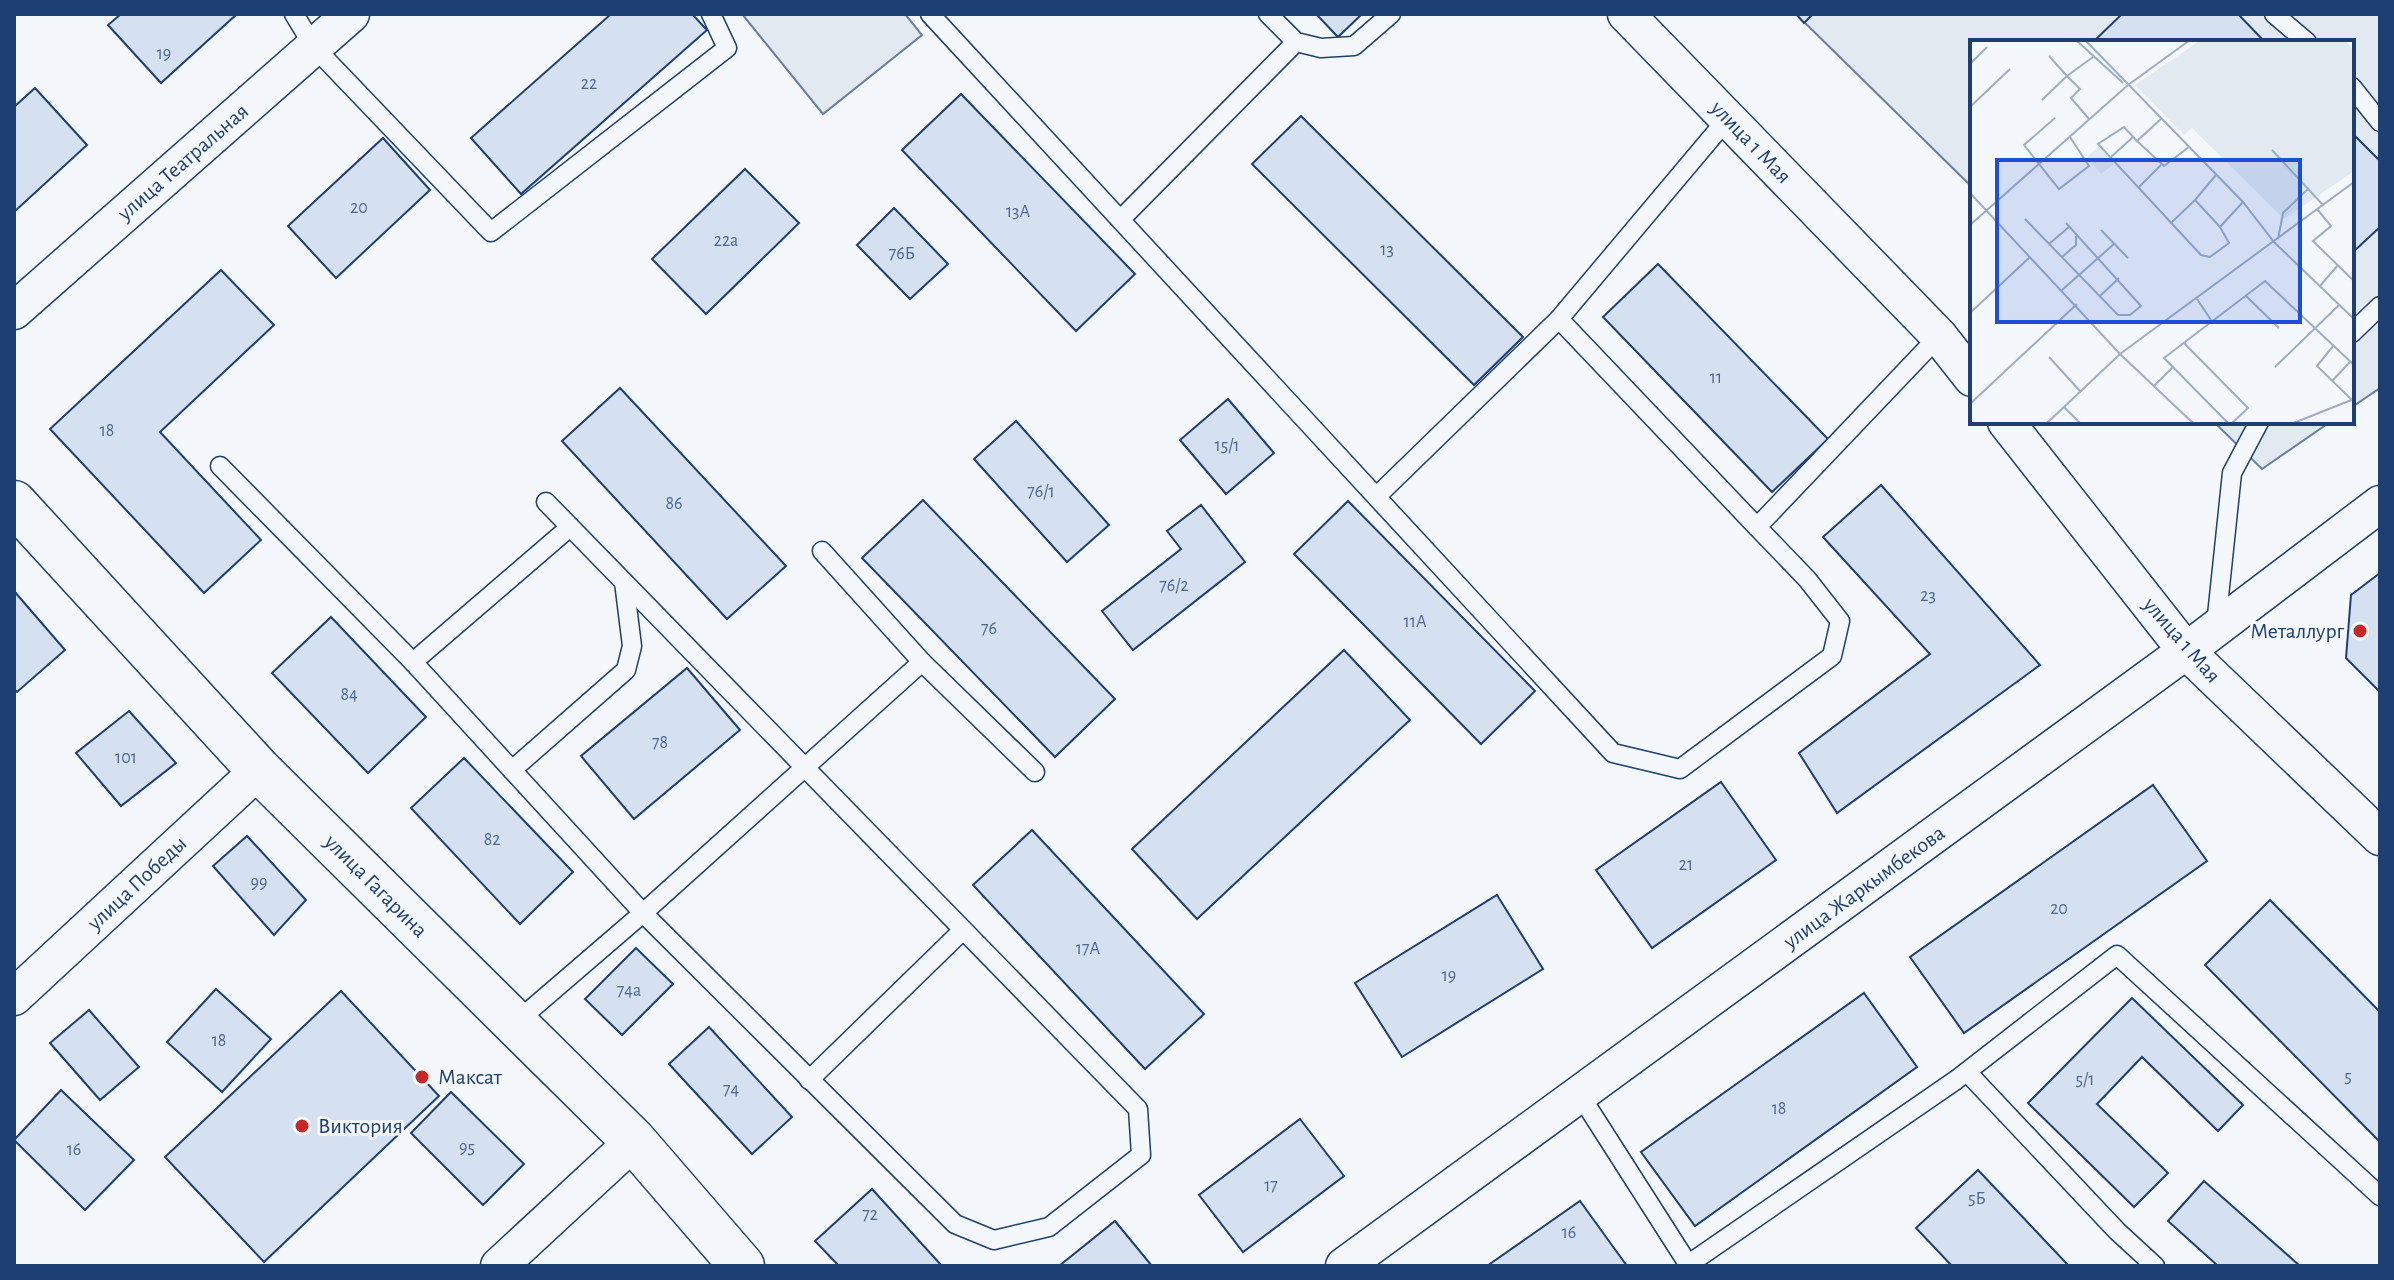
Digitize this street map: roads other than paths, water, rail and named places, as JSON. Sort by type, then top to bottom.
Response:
[{"type":"main road","name":"улица Гагарина","points":[[14,503],[259,770],[634,1141],[742,1266]]},
{"type":"street","name":"улица Театральная","points":[[14,311],[351,14]]},
{"type":"street","name":"улица 1 Мая","points":[[1626,14],[1939,336],[1970,375]]},
{"type":"street","name":"улица 1 Мая","points":[[2008,424],[2186,651],[2380,837]]},
{"type":"street","name":"улица Жаркымбекова","points":[[1344,1266],[2186,651],[2380,504]]},
{"type":"street","name":"улица Победы","points":[[14,997],[259,770]]},
{"type":"street","points":[[499,1266],[634,1141]]},
{"type":"lane","points":[[294,14],[314,47],[491,232],[727,48],[711,14]]},
{"type":"lane","points":[[930,14],[1613,753],[1680,769],[1832,656],[1840,621],[1807,579],[1559,319]]},
{"type":"lane","points":[[1268,14],[1296,42],[1321,48],[1354,46],[1391,14]]},
{"type":"lane","points":[[2274,14],[2305,40]]},
{"type":"lane","points":[[1121,219],[1296,42]]},
{"type":"lane","points":[[2354,90],[2380,122]]},
{"type":"lane","points":[[1377,496],[1559,319],[1728,118]]},
{"type":"lane","points":[[2354,331],[2380,306]]},
{"type":"lane","points":[[1757,527],[1939,336]]},
{"type":"lane","points":[[2216,628],[2232,473],[2258,424]]},
{"type":"lane","points":[[220,466],[413,662],[643,913],[955,1224],[994,1240],[1049,1227],[1141,1155],[1138,1109],[546,502]]},
{"type":"lane","points":[[413,662],[570,527]]},
{"type":"lane","points":[[822,551],[922,662],[1035,772]]},
{"type":"lane","points":[[512,770],[626,670],[632,646],[624,582]]},
{"type":"lane","points":[[514,1024],[643,913],[922,662]]},
{"type":"lane","points":[[809,1080],[963,930]]},
{"type":"lane","points":[[1580,1095],[1687,1265],[1967,1072],[2117,955],[2380,1196]]},
{"type":"lane","points":[[1967,1072],[2117,1231],[2155,1266]]},
{"type":"place","name":"Металлург","points":[[2360,631]]},
{"type":"place","name":"Максат","points":[[422,1077]]},
{"type":"place","name":"Виктория","points":[[302,1126]]}]
